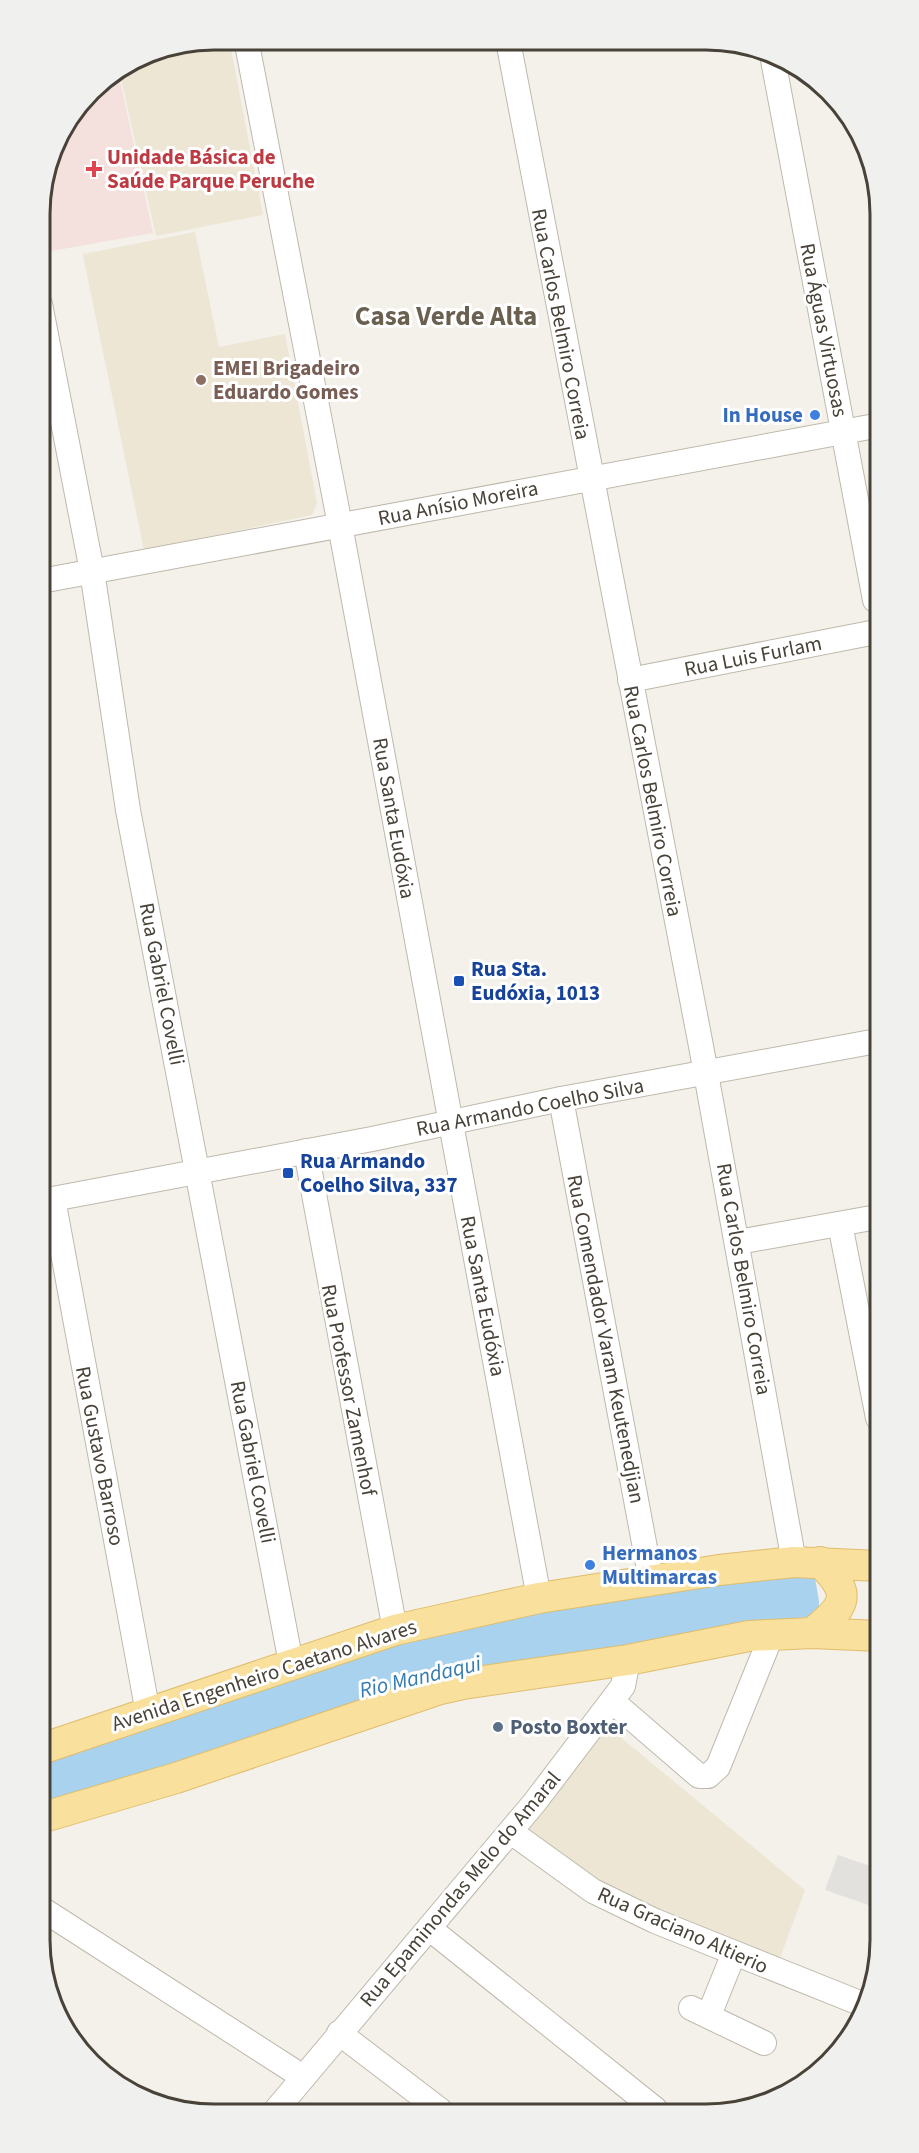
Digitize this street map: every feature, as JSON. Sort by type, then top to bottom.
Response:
[{"type":"main road","name":"Avenida Engenheiro Caetano Alvares","points":[[49,1745],[395,1630],[539,1598],[651,1580],[807,1562],[869,1573]]},
{"type":"main road","points":[[807,1562],[838,1580],[842,1595],[835,1614],[812,1633]]},
{"type":"main road","points":[[49,1816],[176,1778],[440,1689],[628,1660],[772,1634],[812,1633],[869,1625]]},
{"type":"street","name":"Rua Santa Eudóxia","points":[[248,50],[340,525],[539,1598]]},
{"type":"street","name":"Rua Carlos Belmiro Correia","points":[[510,50],[590,479],[738,1242],[807,1562]]},
{"type":"street","name":"Rua Águas Virtuosas","points":[[773,64],[870,573]]},
{"type":"street","name":"Rua Gabriel Covelli","points":[[50,355],[92,571],[128,810],[291,1663]]},
{"type":"street","name":"Rua Anísio Moreira","points":[[50,578],[870,427]]},
{"type":"street","name":"Rua Luis Furlam","points":[[630,680],[870,633]]},
{"type":"street","name":"Rua Armando Coelho Silva","points":[[49,1200],[306,1151],[561,1099],[870,1042]]},
{"type":"street","name":"Rua Comendador Varam Keutenedjian","points":[[561,1099],[651,1580]]},
{"type":"street","name":"Rua Professor Zamenhof","points":[[306,1151],[395,1630]]},
{"type":"street","name":"Rua Gustavo Barroso","points":[[49,1212],[148,1713]]},
{"type":"street","points":[[738,1242],[869,1218]]},
{"type":"street","points":[[840,1224],[869,1374]]},
{"type":"street","points":[[612,1701],[699,1776],[708,1776],[718,1767],[772,1634]]},
{"type":"street","name":"Rua Epaminondas Melo do Amaral","points":[[281,2104],[511,1832],[623,1686],[628,1660]]},
{"type":"street","name":"Rua Graciano Altierio","points":[[511,1832],[593,1891],[656,1922],[857,2002]]},
{"type":"street","points":[[49,1914],[303,2077]]},
{"type":"street","points":[[430,1929],[649,2104]]},
{"type":"street","points":[[734,1953],[700,2012],[764,2043]]},
{"type":"street","points":[[339,2033],[433,2104]]},
{"type":"shaded area","points":[[203,50],[231,50],[263,215],[156,236],[121,78],[161,58]]},
{"type":"shaded area","name":"Unidade Básica de Saúde Parque Peruche","points":[[120,79],[153,233],[50,251],[51,192],[55,171],[66,141],[90,105]]},
{"type":"shaded area","name":"EMEI Brigadeiro Eduardo Gomes","points":[[195,232],[219,347],[285,334],[317,503],[312,515],[144,550],[81,246],[83,254]]},
{"type":"shaded area","points":[[607,1726],[805,1890],[780,1958],[673,1919],[594,1879],[523,1830]]},
{"type":"shaded area","points":[[838,1855],[869,1866],[869,1905],[825,1890]]},
{"type":"water","name":"Rio Mandaqui","points":[[814,1572],[819,1616],[777,1620],[629,1646],[49,1810],[49,1757],[391,1644],[576,1604]]},
{"type":"place","name":"Unidade Básica de Saúde Parque Peruche","points":[[94,169]]},
{"type":"place","name":"EMEI Brigadeiro Eduardo Gomes","points":[[201,380]]},
{"type":"place","name":"In House","points":[[815,415]]},
{"type":"place","name":"Rua Sta. Eudóxia, 1013","points":[[459,981]]},
{"type":"place","name":"Rua Armando Coelho Silva, 337","points":[[288,1173]]},
{"type":"place","name":"Hermanos Multimarcas","points":[[590,1565]]},
{"type":"place","name":"Posto Boxter","points":[[498,1727]]},
{"type":"district","name":"Casa Verde Alta","points":[[446,316]]}]
